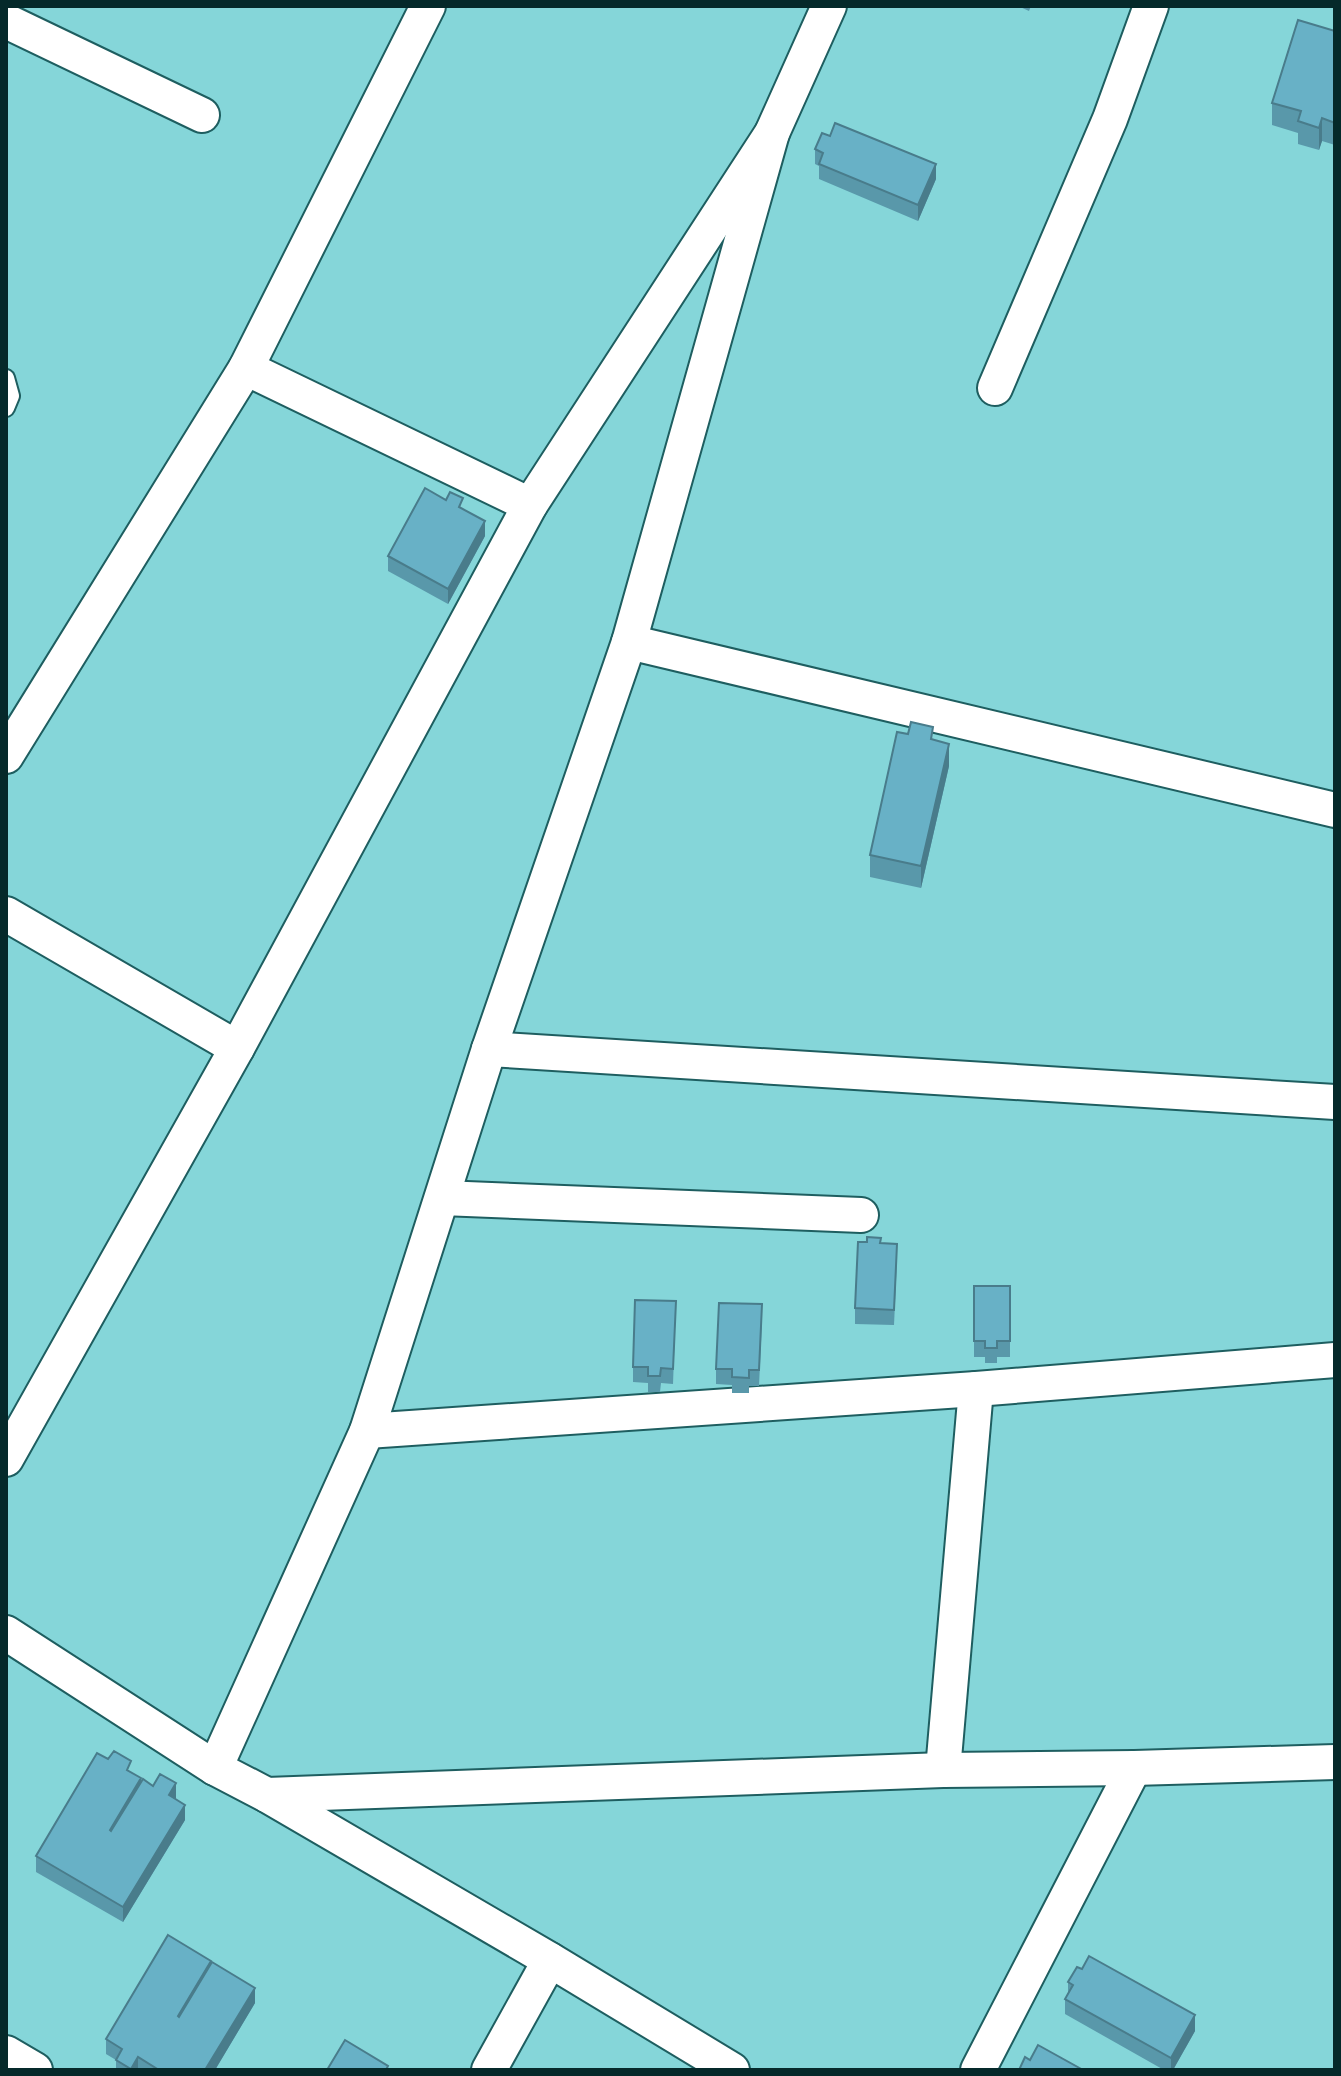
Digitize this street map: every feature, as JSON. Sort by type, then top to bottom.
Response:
[{"type":"street","points":[[6,756],[246,368],[428,6]]},
{"type":"street","points":[[215,1768],[367,1431],[489,1049],[629,642],[772,133],[829,6]]},
{"type":"street","points":[[995,388],[1110,119],[1151,6]]},
{"type":"street","points":[[6,21],[202,115]]},
{"type":"street","points":[[6,1459],[237,1048],[530,505],[772,133]]},
{"type":"street","points":[[246,368],[530,505]]},
{"type":"street","points":[[629,642],[1335,810]]},
{"type":"street","points":[[6,914],[237,1048]]},
{"type":"street","points":[[489,1049],[1335,1102]]},
{"type":"street","points":[[442,1198],[861,1215]]},
{"type":"street","points":[[367,1431],[976,1389],[1335,1360]]},
{"type":"street","points":[[943,1770],[976,1389]]},
{"type":"street","points":[[6,1633],[215,1768],[267,1795],[550,1960],[732,2070]]},
{"type":"street","points":[[267,1795],[943,1770],[1335,1762]]},
{"type":"street","points":[[978,2070],[1134,1768]]},
{"type":"street","points":[[489,2070],[550,1960]]},
{"type":"street","points":[[6,2053],[35,2070]]},
{"type":"lane","points":[[6,378],[11,396],[6,408]]},
{"type":"building","points":[[1298,20],[1335,31],[1335,123],[1322,118],[1319,128],[1298,121],[1301,111],[1272,103]]},
{"type":"building","points":[[835,123],[936,164],[918,205],[819,164],[823,153],[815,149],[822,133],[830,136]]},
{"type":"building","points":[[425,488],[446,500],[450,492],[463,498],[459,507],[485,521],[448,589],[388,556]]},
{"type":"building","points":[[911,722],[933,727],[931,739],[949,744],[921,866],[870,855],[897,732],[908,734]]},
{"type":"building","points":[[867,1237],[881,1238],[880,1243],[897,1244],[894,1310],[855,1308],[858,1242],[867,1242]]},
{"type":"building","points":[[974,1286],[1010,1286],[1010,1341],[997,1341],[997,1348],[985,1348],[985,1341],[974,1341]]},
{"type":"building","points":[[635,1300],[676,1301],[673,1369],[661,1368],[660,1376],[648,1376],[648,1367],[633,1367]]},
{"type":"building","points":[[719,1303],[762,1304],[759,1370],[749,1370],[749,1378],[732,1377],[732,1369],[716,1369]]},
{"type":"building","points":[[114,1751],[131,1761],[127,1770],[141,1778],[111,1831],[143,1779],[153,1786],[160,1774],[176,1783],[169,1795],[185,1805],[123,1907],[36,1856],[97,1753],[108,1759]]},
{"type":"building","points":[[168,1935],[211,1961],[179,2017],[212,1962],[255,1988],[205,2070],[159,2070],[138,2057],[131,2069],[116,2060],[122,2049],[106,2039]]},
{"type":"building","points":[[1089,1956],[1195,2015],[1171,2058],[1065,1999],[1073,1985],[1068,1982],[1077,1967],[1082,1969]]},
{"type":"building","points":[[345,2040],[388,2066],[386,2070],[327,2070]]},
{"type":"building","points":[[1038,2045],[1083,2070],[1019,2070],[1025,2057],[1030,2060]]}]
